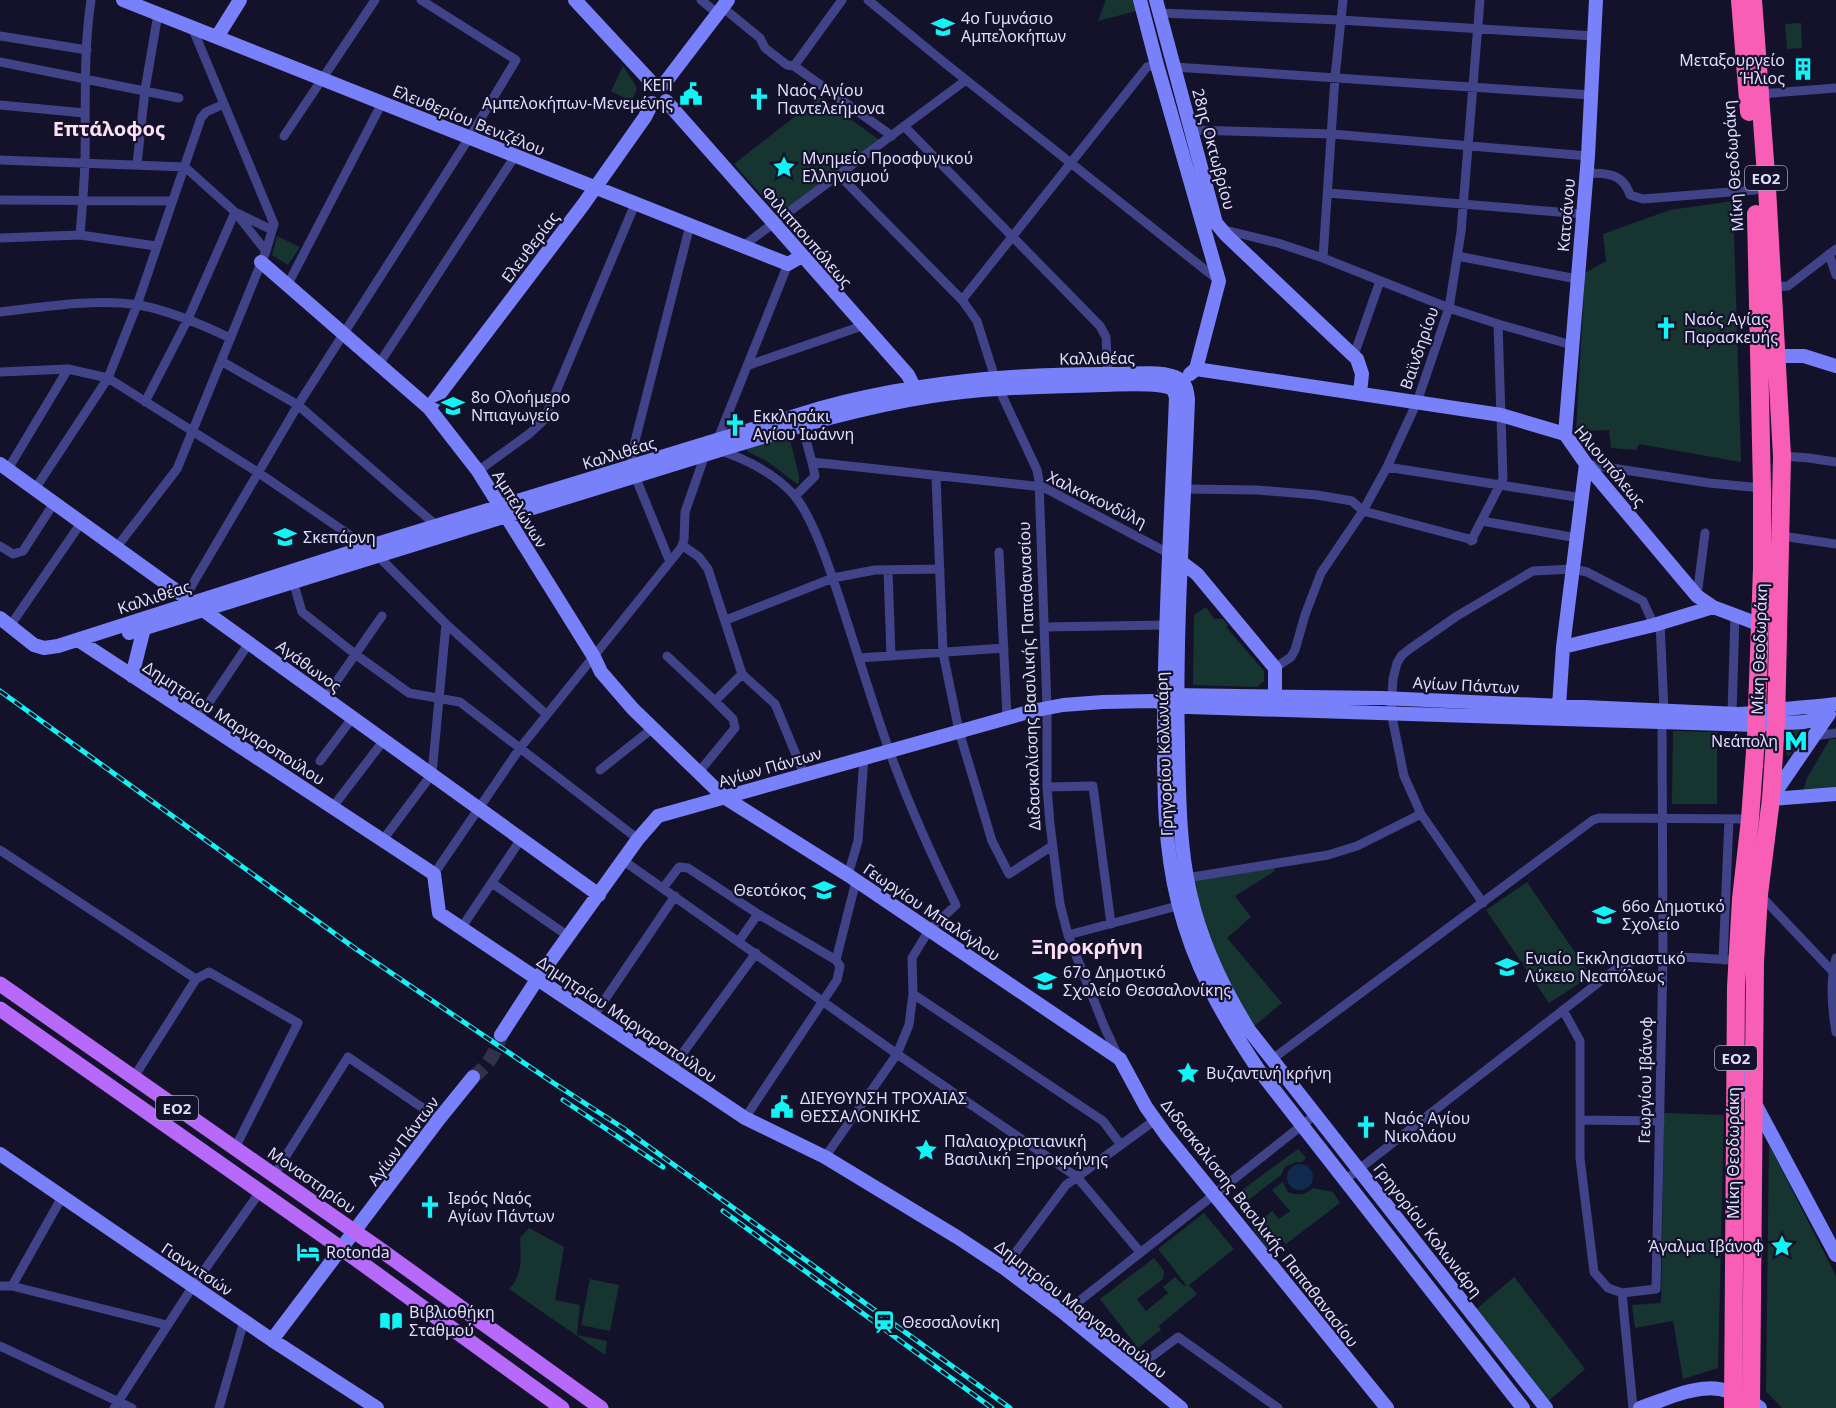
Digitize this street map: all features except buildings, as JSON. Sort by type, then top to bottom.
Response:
[{"type":"highway","name":"Μίκη Θεοδωράκη","points":[[1740,0],[1768,356],[1782,456],[1777,717],[1771,799],[1759,894],[1755,962],[1754,1406]]},
{"type":"highway","name":"Μίκη Θεοδωράκη","points":[[1733,1400],[1736,1068],[1731,960],[1750,819],[1761,625],[1762,488],[1772,287],[1754,0]]},
{"type":"main road","name":"Μοναστηρίου","points":[[0,984],[355,1232],[601,1408]]},
{"type":"main road","name":"ΕΟ2","points":[[0,1009],[342,1249],[562,1408]]},
{"type":"street","points":[[80,236],[91,0]]},
{"type":"street","name":"Ελευθερίου Βενιζέλου","points":[[123,0],[788,264]]},
{"type":"street","points":[[217,37],[240,0]]},
{"type":"street","points":[[284,136],[375,0]]},
{"type":"street","points":[[193,603],[259,473],[298,405],[469,138],[516,60],[421,0]]},
{"type":"street","points":[[575,0],[658,84],[669,92],[666,101],[661,105],[652,103],[647,92],[658,84],[723,7]]},
{"type":"street","points":[[701,0],[723,7],[760,38],[765,48],[787,65],[794,66],[892,136]]},
{"type":"street","points":[[794,66],[842,0]]},
{"type":"street","points":[[868,0],[1219,281],[1196,369],[1178,385]]},
{"type":"street","name":"28ης Οκτωβρίου","points":[[1140,0],[1219,281]]},
{"type":"street","points":[[1323,258],[1335,77],[1343,0]]},
{"type":"street","name":"Βαϊνδηρίου","points":[[1275,668],[1291,657],[1296,650],[1305,615],[1321,573],[1363,511],[1387,467],[1417,402],[1449,308],[1463,204],[1480,0]]},
{"type":"street","name":"Κατσάνου","points":[[1565,434],[1588,156],[1596,0]]},
{"type":"street","points":[[1157,7],[1594,36]]},
{"type":"street","name":"28ης Οκτωβρίου","points":[[1157,7],[1216,223],[1354,355]]},
{"type":"street","points":[[136,164],[145,90],[158,14]]},
{"type":"street","points":[[116,548],[177,469],[264,256],[272,230],[273,219],[192,27]]},
{"type":"street","points":[[0,36],[87,50]]},
{"type":"street","points":[[0,62],[179,98]]},
{"type":"street","points":[[962,300],[1147,68],[1157,65]]},
{"type":"street","points":[[1174,68],[1591,95]]},
{"type":"street","points":[[743,246],[966,80]]},
{"type":"street","points":[[1760,94],[1836,88]]},
{"type":"street","name":"Φιλιππουπόλεως","points":[[666,101],[862,326],[908,375],[916,392]]},
{"type":"street","points":[[288,284],[382,103]]},
{"type":"street","name":"Ελευθερίας","points":[[429,408],[595,188],[645,117],[652,103]]},
{"type":"street","points":[[35,489],[108,378],[203,115],[224,104]]},
{"type":"street","points":[[0,105],[84,113]]},
{"type":"street","points":[[904,126],[1103,331],[1107,344],[1108,379]]},
{"type":"street","points":[[1192,130],[1332,134],[1588,156]]},
{"type":"street","points":[[378,364],[515,156]]},
{"type":"street","points":[[0,160],[185,167],[234,212],[264,256]]},
{"type":"street","points":[[1586,173],[1609,173],[1617,176],[1626,184],[1630,195],[1643,199],[1755,190]]},
{"type":"street","name":"Διδασκαλίσσης Βασιλικής Παπαθανασίου","points":[[839,175],[962,300],[977,321],[997,384],[1037,471],[1040,487],[1047,708],[1047,787],[1052,846],[1061,912],[1104,1026],[1155,1120],[1387,1408]]},
{"type":"street","points":[[1328,193],[1583,214]]},
{"type":"street","points":[[0,200],[171,201]]},
{"type":"street","points":[[478,471],[529,434],[544,420],[635,204]]},
{"type":"street","points":[[234,212],[272,230]]},
{"type":"street","points":[[145,402],[188,318],[234,212]]},
{"type":"street","points":[[670,562],[634,472],[632,453],[690,225]]},
{"type":"street","points":[[1220,229],[1278,243],[1323,258],[1449,308],[1572,345]]},
{"type":"street","points":[[0,238],[80,236],[156,246]]},
{"type":"street","points":[[1772,287],[1788,286],[1832,251],[1836,274]]},
{"type":"street","name":"Αμπελώνων","points":[[264,256],[288,284],[342,334],[429,408],[478,471],[594,657],[601,672],[633,709],[724,797]]},
{"type":"street","points":[[802,256],[788,264],[719,445],[760,467],[781,482],[795,496],[817,537],[833,578],[889,750],[922,833],[956,905],[929,930],[911,960],[913,994],[909,1028],[897,1054],[825,1157]]},
{"type":"street","points":[[1457,256],[1577,279]]},
{"type":"street","points":[[1196,369],[1360,393],[1362,369],[1354,355],[1380,281]]},
{"type":"street","points":[[0,312],[86,304],[136,305],[188,318],[230,338]]},
{"type":"street","points":[[1185,489],[1257,490],[1317,495],[1352,501],[1363,511],[1472,540],[1503,478],[1498,324]]},
{"type":"street","points":[[749,364],[862,326]]},
{"type":"street","points":[[1768,356],[1804,356],[1836,366]]},
{"type":"street","points":[[221,361],[298,405],[437,526]]},
{"type":"street","points":[[4,467],[68,369]]},
{"type":"street","points":[[0,372],[68,369],[108,378],[193,431],[373,551],[446,624],[546,714]]},
{"type":"street","name":"Καλλιθέας","points":[[83,643],[193,603],[634,472],[719,445],[831,405],[916,392],[997,384],[1161,375],[1173,376],[1178,385]]},
{"type":"street","name":"Γρηγορίου Κολωνιάρη","points":[[1167,700],[1176,558],[1176,397],[1178,385],[1186,388],[1188,399],[1185,489],[1176,558],[1167,625],[1167,700],[1179,809],[1180,878],[1194,953],[1217,1004],[1258,1069],[1523,1408]]},
{"type":"street","name":"Καλλιθέας","points":[[634,472],[705,455],[719,445],[802,426],[916,392]]},
{"type":"street","name":"Ηλιουπόλεως","points":[[1360,393],[1501,415],[1565,434],[1586,464],[1697,596],[1713,607],[1761,625]]},
{"type":"street","points":[[795,496],[815,476],[802,426]]},
{"type":"street","points":[[434,874],[519,748],[682,545],[686,512],[705,455]]},
{"type":"street","points":[[1782,456],[1836,462]]},
{"type":"street","name":"Χαλκοκονδύλη","points":[[812,462],[1040,487],[1176,558],[1204,581],[1275,668]]},
{"type":"street","points":[[1559,706],[1563,647],[1586,464],[1709,483],[1762,488]]},
{"type":"street","name":"Αγάθωνος","points":[[4,467],[599,895]]},
{"type":"street","points":[[1387,467],[1582,498]]},
{"type":"street","points":[[936,477],[943,653],[959,731],[993,845],[1009,874],[1052,846]]},
{"type":"street","points":[[0,546],[13,555],[23,551],[54,503]]},
{"type":"street","name":"Καλλιθέας","points":[[83,643],[144,628],[193,603],[293,582],[437,526],[503,512]]},
{"type":"street","points":[[1482,521],[1577,538]]},
{"type":"street","points":[[81,523],[5,622],[34,645],[44,648],[83,643]]},
{"type":"street","points":[[1697,596],[1705,533]]},
{"type":"street","points":[[1782,536],[1836,544]]},
{"type":"street","points":[[682,545],[699,557],[708,569],[742,674],[775,704],[804,774]]},
{"type":"street","points":[[999,552],[1007,717]]},
{"type":"street","points":[[726,620],[833,578],[875,570],[940,569]]},
{"type":"street","points":[[1483,903],[1421,814],[1404,776],[1392,705],[1395,668],[1402,655],[1457,616],[1533,571],[1573,569],[1587,572],[1641,599],[1657,624]]},
{"type":"street","points":[[888,570],[891,656]]},
{"type":"street","points":[[293,582],[302,612],[355,654],[409,693],[460,702],[638,839]]},
{"type":"street","points":[[1563,647],[1657,624],[1713,607]]},
{"type":"street","points":[[325,698],[382,616]]},
{"type":"street","points":[[1732,713],[1735,616]]},
{"type":"street","points":[[382,841],[432,774],[446,624]]},
{"type":"street","name":"Γεωργίου Ιβάνοφ","points":[[1622,1293],[1656,1289],[1663,958],[1663,716],[1657,624]]},
{"type":"street","points":[[1044,627],[1167,625]]},
{"type":"street","points":[[132,676],[144,628]]},
{"type":"street","name":"Δημητρίου Μαργαροπούλου","points":[[83,643],[434,874],[439,913],[745,1118],[825,1157],[1004,1268],[1182,1408]]},
{"type":"street","points":[[198,719],[249,643]]},
{"type":"street","points":[[859,658],[1004,648]]},
{"type":"street","points":[[667,656],[733,719],[735,725],[732,732],[699,772]]},
{"type":"street","points":[[1275,668],[1275,702]]},
{"type":"street","points":[[715,701],[742,674]]},
{"type":"street","name":"Αγίων Πάντων","points":[[501,1035],[538,978],[653,820],[661,815],[1007,717],[1082,703],[1167,700],[1392,705],[1756,719],[1777,717]]},
{"type":"street","points":[[1777,717],[1836,704]]},
{"type":"street","points":[[1771,799],[1836,704]]},
{"type":"street","name":"Αγίων Πάντων","points":[[1392,705],[1559,706],[1663,716],[1732,713],[1756,719]]},
{"type":"street","points":[[321,761],[353,717]]},
{"type":"street","points":[[1777,717],[1804,722],[1827,717]]},
{"type":"street","points":[[600,770],[653,728]]},
{"type":"street","points":[[1814,736],[1836,733]]},
{"type":"street","points":[[332,808],[384,740]]},
{"type":"street","points":[[836,960],[858,841],[864,757]]},
{"type":"street","points":[[1047,787],[1093,786],[1111,924]]},
{"type":"street","points":[[750,813],[754,788]]},
{"type":"street","points":[[1771,799],[1836,794]]},
{"type":"street","name":"Γεωργίου Μπαλόγλου","points":[[724,797],[852,878],[1120,1059]]},
{"type":"street","points":[[1180,878],[1328,855],[1357,846],[1421,814]]},
{"type":"street","points":[[1271,1060],[1593,820],[1599,818],[1750,819]]},
{"type":"street","points":[[1345,1180],[1621,965],[1636,959],[1731,960],[1729,819]]},
{"type":"street","points":[[462,927],[521,838]]},
{"type":"street","points":[[0,850],[196,979]]},
{"type":"street","points":[[624,861],[897,1054],[1077,1177],[1140,1252]]},
{"type":"street","points":[[663,888],[675,870],[679,867],[688,868],[758,914],[836,960],[840,966],[839,976],[745,1118]]},
{"type":"street","points":[[492,883],[568,936]]},
{"type":"street","points":[[1759,894],[1835,974]]},
{"type":"street","points":[[593,1017],[675,896]]},
{"type":"street","points":[[1068,935],[1185,904]]},
{"type":"street","name":"Γρηγορίου Κολωνιάρη","points":[[1185,904],[1231,1002],[1271,1060],[1359,1168],[1546,1408]]},
{"type":"street","points":[[739,941],[758,914]]},
{"type":"street","points":[[671,1069],[756,953]]},
{"type":"street","points":[[1836,958],[1833,1007],[1836,1032]]},
{"type":"street","points":[[134,1077],[196,979],[209,972],[298,1023],[235,1148]]},
{"type":"street","points":[[913,994],[1105,1123],[1121,1145]]},
{"type":"street","points":[[1563,1010],[1580,1041],[1580,1158],[1594,1272],[1608,1288],[1622,1293],[1633,1408]]},
{"type":"street","points":[[274,1175],[348,1057],[439,1119]]},
{"type":"street","points":[[1736,1068],[1836,1255]]},
{"type":"street","name":"Αγίων Πάντων","points":[[272,1340],[473,1077]]},
{"type":"street","points":[[1064,1313],[1316,1115]]},
{"type":"street","points":[[1004,1268],[1063,1188],[1155,1120]]},
{"type":"street","points":[[1580,1120],[1660,1121]]},
{"type":"street","name":"Γιαννιτσών","points":[[0,1155],[272,1340],[377,1408]]},
{"type":"street","points":[[116,1405],[193,1286],[260,1192]]},
{"type":"street","points":[[12,1286],[62,1197]]},
{"type":"street","points":[[0,1286],[12,1286],[167,1325]]},
{"type":"street","points":[[219,1408],[244,1321]]},
{"type":"street","points":[[1134,1370],[1178,1338],[1278,1408]]},
{"type":"street","points":[[0,1346],[116,1405],[132,1408]]},
{"type":"street","points":[[1640,1408],[1694,1389],[1712,1388],[1733,1400],[1754,1406]]},
{"type":"green space","points":[[1106,0],[1133,0],[1136,11],[1098,21]]},
{"type":"green space","points":[[1801,23],[1802,48],[1787,49],[1785,24]]},
{"type":"green space","points":[[623,66],[637,89],[630,104],[623,97],[611,91]]},
{"type":"green space","points":[[820,97],[882,142],[779,215],[734,164]]},
{"type":"green space","points":[[1733,201],[1741,462],[1639,444],[1636,450],[1611,448],[1609,430],[1576,431],[1585,273],[1606,261],[1603,234],[1670,210]]},
{"type":"green space","points":[[277,236],[300,247],[288,265],[272,255]]},
{"type":"green space","points":[[789,435],[799,476],[797,484],[768,462],[747,451],[747,449]]},
{"type":"green space","points":[[1206,607],[1214,619],[1223,619],[1228,625],[1226,627],[1264,671],[1264,681],[1257,687],[1193,685],[1194,615]]},
{"type":"green space","points":[[1804,730],[1802,737],[1787,757],[1786,747],[1791,742],[1788,740],[1789,732]]},
{"type":"green space","points":[[1673,731],[1717,732],[1717,804],[1672,804]]},
{"type":"green space","points":[[1830,739],[1836,739],[1836,788],[1803,791],[1807,778]]},
{"type":"green space","points":[[1274,864],[1275,871],[1235,896],[1251,917],[1227,938],[1282,1003],[1249,1030],[1231,1001],[1187,877]]},
{"type":"green space","points":[[1527,882],[1591,976],[1549,1003],[1486,910]]},
{"type":"green space","points":[[1664,1113],[1724,1115],[1718,1368],[1683,1379],[1673,1321],[1635,1328],[1632,1305],[1661,1303]]},
{"type":"green space","points":[[1769,1145],[1836,1276],[1836,1408],[1782,1408],[1766,1391]]},
{"type":"green space","points":[[1298,1149],[1306,1158],[1302,1162],[1285,1167],[1281,1175],[1239,1207],[1231,1198]]},
{"type":"green space","points":[[1283,1182],[1288,1192],[1295,1194],[1304,1193],[1313,1188],[1333,1192],[1340,1203],[1286,1244],[1280,1238],[1267,1248],[1252,1227],[1272,1211],[1279,1219],[1290,1211],[1272,1190]]},
{"type":"green space","points":[[1204,1213],[1234,1249],[1189,1285],[1197,1294],[1159,1326],[1157,1323],[1161,1330],[1138,1348],[1100,1299],[1154,1258],[1164,1271],[1163,1279],[1137,1299],[1146,1311],[1168,1293],[1163,1287],[1175,1277],[1187,1286],[1158,1249]]},
{"type":"green space","points":[[529,1228],[564,1247],[555,1300],[580,1305],[577,1335],[607,1341],[605,1355],[509,1289],[519,1272],[520,1238]]},
{"type":"green space","points":[[1514,1277],[1585,1369],[1544,1405],[1472,1313]]},
{"type":"green space","points":[[590,1279],[619,1285],[610,1331],[581,1325]]},
{"type":"water","points":[[1300,1164],[1309,1168],[1313,1177],[1309,1186],[1300,1190],[1291,1186],[1287,1177],[1291,1168]]},
{"type":"tunnel","points":[[473,1077],[491,1059],[501,1035]]},
{"type":"railway","points":[[0,691],[356,949],[623,1128],[1010,1408]]},
{"type":"railway","points":[[563,1100],[663,1167]]},
{"type":"railway","points":[[723,1211],[992,1408]]},
{"type":"place","name":"4ο Γυμνάσιο Αμπελοκήπων","points":[[943,27]]},
{"type":"place","name":"Μεταξουργείο Ήλιος","points":[[1803,69]]},
{"type":"place","name":"ΚΕΠ Αμπελοκήπων-Μενεμένης","points":[[691,94]]},
{"type":"place","name":"Ναός Αγίου Παντελεήμονα","points":[[759,99]]},
{"type":"place","name":"Μνημείο Προσφυγικού Ελληνισμού","points":[[784,167]]},
{"type":"place","name":"Ναός Αγίας Παρασκευής","points":[[1666,328]]},
{"type":"place","name":"8o Ολοήμερο Νπιαγωγείο","points":[[453,406]]},
{"type":"place","name":"Εκκλησάκι Αγίου Ιωάννη","points":[[735,425]]},
{"type":"place","name":"Σκεπάρνη","points":[[285,537]]},
{"type":"place","name":"Νεάπολη","points":[[1796,741]]},
{"type":"place","name":"Θεοτόκος","points":[[824,890]]},
{"type":"place","name":"66ο Δημοτικό Σχολείο","points":[[1604,915]]},
{"type":"place","name":"Ενιαίο Εκκλησιαστικό Λύκειο Νεαπόλεως","points":[[1507,967]]},
{"type":"place","name":"67ο Δημοτικό Σχολείο Θεσσαλονίκης","points":[[1045,981]]},
{"type":"place","name":"Βυζαντινή κρήνη","points":[[1188,1073]]},
{"type":"place","name":"ΔΙΕΥΘΥΝΣΗ ΤΡΟΧΑΙΑΣ ΘΕΣΣΑΛΟΝΙΚΗΣ","points":[[782,1107]]},
{"type":"place","name":"Ναός Αγίου Νικολάου","points":[[1366,1127]]},
{"type":"place","name":"Παλαιοχριστιανική Βασιλική Ξηροκρήνης","points":[[926,1150]]},
{"type":"place","name":"Ιερός Ναός Αγίων Πάντων","points":[[430,1207]]},
{"type":"place","name":"Άγαλμα Ιβάνοφ","points":[[1782,1246]]},
{"type":"place","name":"Rotonda","points":[[308,1252]]},
{"type":"place","name":"Βιβλιοθήκη Σταθμού","points":[[391,1321]]},
{"type":"place","name":"Θεσσαλονίκη","points":[[884,1322]]},
{"type":"district","name":"Επτάλοφος","points":[[109,128]]},
{"type":"district","name":"Ξηροκρήνη","points":[[1087,946]]}]
